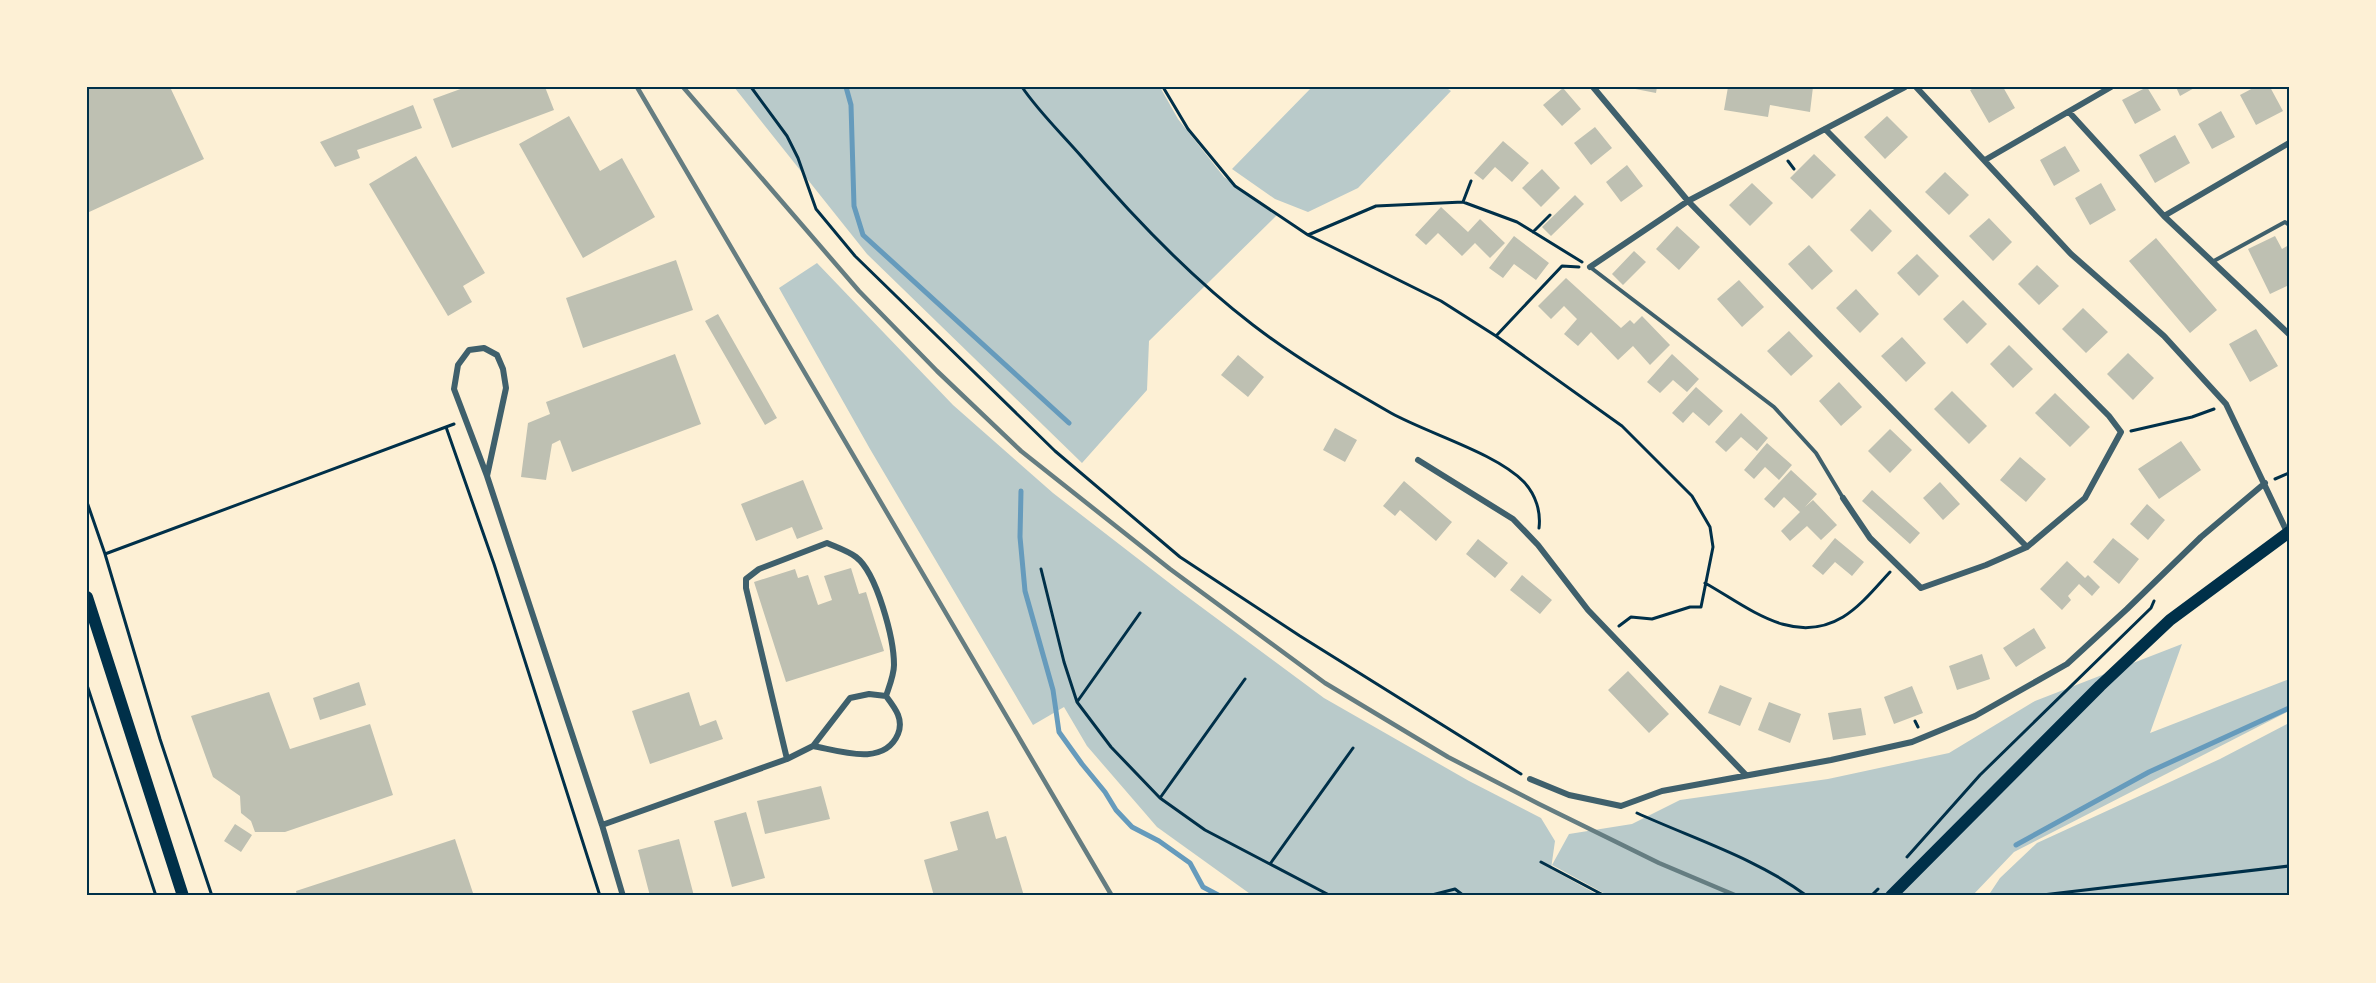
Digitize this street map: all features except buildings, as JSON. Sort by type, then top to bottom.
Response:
[{"type":"main road","points":[[1893,894],[2100,686],[2170,620],[2288,532]]},
{"type":"main road","points":[[87,597],[183,896]]},
{"type":"street","points":[[1593,87],[1688,201],[2027,547]]},
{"type":"street","points":[[1590,267],[1688,201],[1905,87]]},
{"type":"street","points":[[1916,87],[2071,254],[2164,336],[2226,404],[2288,532]]},
{"type":"street","points":[[1985,160],[2110,87]]},
{"type":"street","points":[[2069,112],[2164,216],[2289,334]]},
{"type":"street","points":[[1825,129],[2109,416],[2121,432],[2085,498],[2027,547],[2001,559],[1921,588],[1870,538],[1844,498]]},
{"type":"street","points":[[2164,216],[2289,143]]},
{"type":"street","points":[[487,476],[506,388],[503,369],[497,355],[484,348],[469,350],[458,365],[454,389],[487,476],[602,825],[623,896]]},
{"type":"street","points":[[1418,460],[1513,519],[1538,545],[1608,633],[1746,775]]},
{"type":"street","points":[[1530,779],[1569,795],[1621,806],[1662,791],[1831,760],[1912,742],[1975,716],[2067,664],[2201,537],[2265,483]]},
{"type":"street","points":[[787,759],[746,588],[746,579],[759,569],[827,543],[856,557],[868,573],[880,601],[892,648],[894,667],[886,696]]},
{"type":"street","points":[[602,825],[787,759],[813,746],[850,698],[869,694],[886,696],[898,712],[900,729],[893,746],[881,752],[867,755],[813,746]]},
{"type":"lane","points":[[2212,262],[2285,222],[2289,225]]},
{"type":"lane","points":[[1590,267],[1774,407],[1816,453],[1844,498]]},
{"type":"path","points":[[751,87],[787,136],[798,158],[816,209],[855,256],[1055,451],[1180,557],[1300,636],[1530,779]]},
{"type":"path","points":[[1022,87],[1135,219],[1214,293],[1254,326],[1350,390],[1409,423],[1500,464],[1525,483],[1536,501],[1540,515],[1538,545]]},
{"type":"path","points":[[1163,87],[1188,129],[1235,186],[1308,234],[1441,301],[1496,336],[1622,426],[1692,496],[1710,526],[1713,547],[1701,608],[1690,608],[1652,619],[1631,618],[1608,633]]},
{"type":"path","points":[[1463,202],[1471,181]]},
{"type":"path","points":[[1308,234],[1376,206],[1463,202],[1517,222],[1590,267]]},
{"type":"path","points":[[1533,232],[1550,215]]},
{"type":"path","points":[[1496,336],[1562,266],[1590,267]]},
{"type":"path","points":[[2121,432],[2144,430],[2182,420],[2226,404]]},
{"type":"path","points":[[105,554],[465,420]]},
{"type":"path","points":[[446,427],[497,574],[600,896]]},
{"type":"path","points":[[87,502],[105,554],[160,739],[212,896]]},
{"type":"path","points":[[1705,583],[1764,618],[1794,628],[1821,627],[1845,616],[1897,566]]},
{"type":"path","points":[[1041,569],[1064,662],[1077,702],[1111,747],[1160,798],[1205,830],[1331,896]]},
{"type":"path","points":[[1902,863],[1980,775],[2151,608],[2157,580]]},
{"type":"path","points":[[1077,702],[1140,613]]},
{"type":"path","points":[[1160,798],[1245,679]]},
{"type":"path","points":[[87,685],[156,896]]},
{"type":"path","points":[[1269,864],[1353,748]]},
{"type":"path","points":[[1621,806],[1743,858],[1791,884],[1807,896]]},
{"type":"path","points":[[1541,862],[1605,896]]},
{"type":"path","points":[[2034,896],[2289,866]]},
{"type":"path","points":[[1428,896],[1455,889],[1464,896]]},
{"type":"path","points":[[1871,896],[1878,889]]},
{"type":"shaded area","points":[[734,87],[1160,87],[1178,119],[1224,177],[1278,214],[1149,341],[1147,390],[1082,463],[867,254]]},
{"type":"shaded area","points":[[1312,87],[1445,87],[1451,91],[1358,188],[1308,212],[1275,199],[1232,169]]},
{"type":"shaded area","points":[[817,263],[953,405],[1053,493],[1324,698],[1469,781],[1541,818],[1555,841],[1551,869],[1600,896],[1253,896],[1157,827],[1087,746],[1064,707],[1033,725],[870,449],[779,288]]},
{"type":"shaded area","points":[[2182,644],[2150,733],[2289,679],[2289,711],[2014,852],[1972,896],[1609,896],[1552,865],[1569,834],[1632,824],[1680,800],[1828,779],[1949,753],[2035,701]]},
{"type":"shaded area","points":[[2289,723],[2289,896],[1988,896],[2000,878],[2037,843],[2220,759]]},
{"type":"waterway","points":[[846,87],[851,105],[854,206],[863,235],[1069,423]]},
{"type":"waterway","points":[[1021,491],[1020,537],[1025,591],[1053,690],[1059,732],[1116,810],[1132,827],[1159,841],[1190,863],[1203,887],[1220,896]]},
{"type":"waterway","points":[[2016,845],[2149,772],[2289,708]]},
{"type":"railway","points":[[637,87],[1112,896]]},
{"type":"railway","points":[[683,87],[859,291],[937,371],[1021,451],[1170,569],[1325,683],[1448,757],[1659,863],[1737,896]]}]
